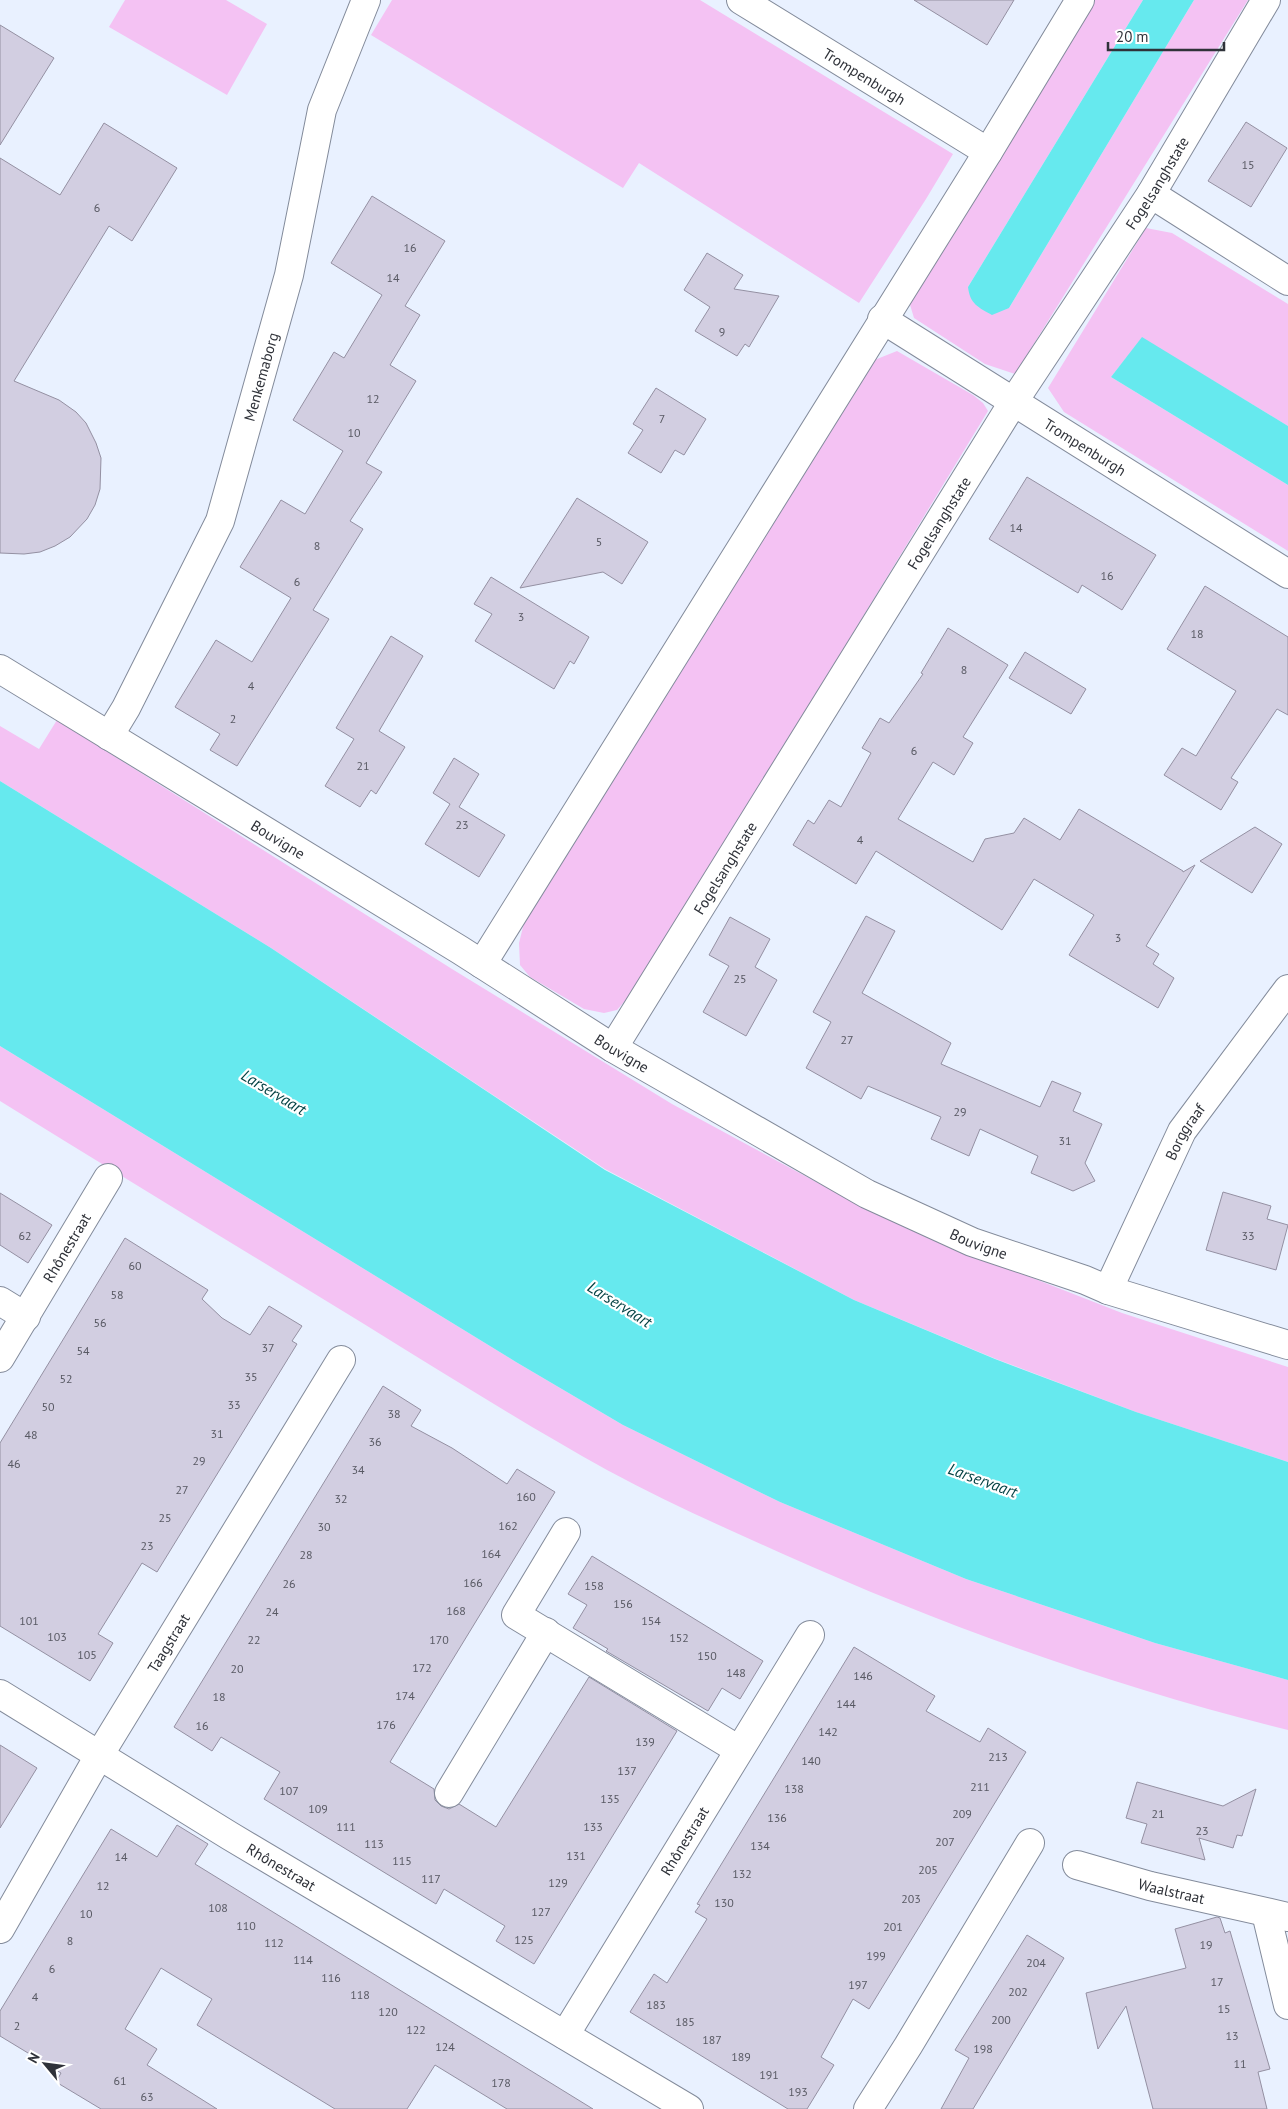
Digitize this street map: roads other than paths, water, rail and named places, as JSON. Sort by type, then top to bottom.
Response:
[{"type":"street","name":"Menkemaborg","points":[[109,736],[126,708],[220,521],[289,275],[322,110],[366,0]]},
{"type":"street","name":"Trompenburgh","points":[[740,0],[988,152]]},
{"type":"street","points":[[482,964],[882,319],[988,152],[1080,0]]},
{"type":"street","name":"Fogelsanghstate","points":[[613,1048],[1014,401],[1151,194],[1266,0]]},
{"type":"street","points":[[1151,194],[1288,281]]},
{"type":"street","name":"Trompenburgh","points":[[882,319],[1288,574]]},
{"type":"street","name":"Bouvigne","points":[[0,670],[482,964],[613,1048],[867,1194],[972,1242],[1108,1290],[1288,1345]]},
{"type":"street","name":"Borggraaf","points":[[1108,1290],[1182,1130],[1288,989]]},
{"type":"street","name":"Rhônestraat","points":[[0,1358],[108,1178]]},
{"type":"street","points":[[0,1301],[26,1317]]},
{"type":"street","name":"Taagstraat","points":[[0,1929],[100,1754],[341,1360]]},
{"type":"street","points":[[566,1532],[516,1614],[739,1750]]},
{"type":"street","points":[[448,1793],[546,1632]]},
{"type":"street","name":"Rhônestraat","points":[[565,2035],[810,1635]]},
{"type":"street","name":"Rhônestraat","points":[[0,1694],[230,1836],[689,2109]]},
{"type":"street","points":[[868,2109],[1030,1843]]},
{"type":"street","name":"Waalstraat","points":[[1077,1865],[1150,1886],[1277,1915],[1288,2005]]},
{"type":"water","points":[[1143,0],[1194,0],[1009,308],[992,315],[973,301],[968,287]]},
{"type":"water","points":[[1142,337],[1288,426],[1288,485],[1111,377]]},
{"type":"water","name":"Larservaart","points":[[0,781],[271,948],[605,1170],[854,1300],[995,1359],[1136,1412],[1288,1462],[1288,1680],[1155,1643],[966,1579],[780,1502],[623,1425],[516,1362],[0,1046]]}]
